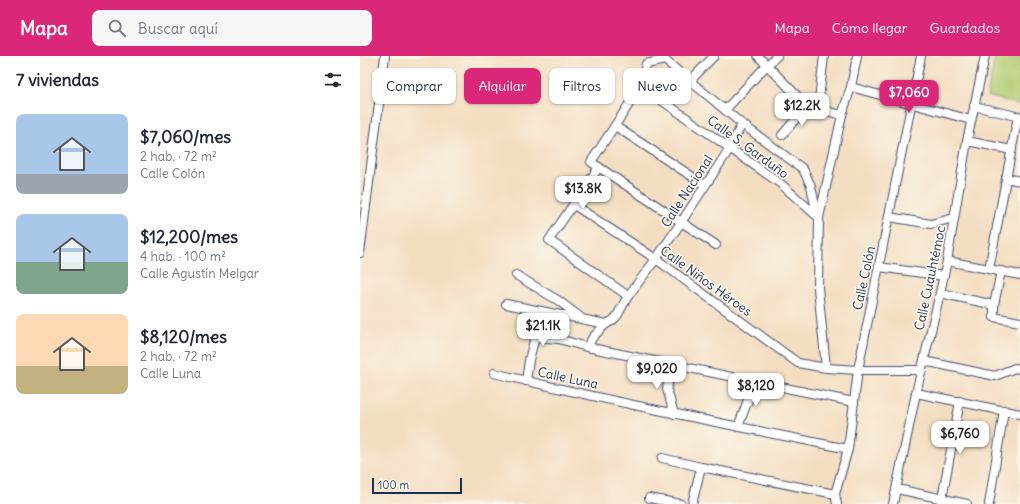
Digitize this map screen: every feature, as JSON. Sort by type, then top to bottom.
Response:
[{"type":"street","points":[[360,253],[362,224],[385,56]]},
{"type":"street","points":[[691,80],[714,56]]},
{"type":"street","points":[[758,56],[807,106],[842,115]]},
{"type":"street","points":[[725,110],[777,56]]},
{"type":"street","points":[[818,108],[824,56]]},
{"type":"street","points":[[818,216],[842,115],[851,87],[857,56]]},
{"type":"street","name":"Calle Colón","points":[[837,504],[835,494],[848,449],[858,370],[921,56]]},
{"type":"street","points":[[975,56],[985,57]]},
{"type":"street","name":"Calle Cuauhtémoc","points":[[893,504],[916,393],[944,276],[967,141],[985,57]]},
{"type":"street","points":[[646,60],[662,58],[674,68]]},
{"type":"street","points":[[691,82],[742,124],[803,169],[811,186],[818,216],[818,288],[826,368]]},
{"type":"street","points":[[851,87],[971,120]]},
{"type":"street","points":[[629,104],[591,162],[716,245]]},
{"type":"street","name":"Calle S. Garduño","points":[[667,104],[781,184],[818,216]]},
{"type":"street","points":[[782,135],[807,106]]},
{"type":"street","points":[[974,106],[1019,116],[989,269]]},
{"type":"street","name":"Calle Nacional","points":[[587,347],[592,337],[617,316],[628,296],[656,259],[730,148],[742,124]]},
{"type":"street","points":[[615,126],[705,185]]},
{"type":"street","points":[[967,141],[1012,150]]},
{"type":"street","points":[[599,167],[549,240],[628,296]]},
{"type":"street","points":[[1006,178],[1020,181]]},
{"type":"street","name":"Calle Niños Héroes","points":[[574,204],[656,259],[798,363],[826,368],[858,370],[922,370]]},
{"type":"street","points":[[889,217],[931,224],[954,218]]},
{"type":"street","points":[[947,261],[1020,275]]},
{"type":"street","points":[[879,267],[944,276]]},
{"type":"street","points":[[1001,271],[994,305],[994,317],[1020,322]]},
{"type":"street","points":[[516,275],[559,301],[582,319]]},
{"type":"street","points":[[940,293],[994,305]]},
{"type":"street","points":[[506,304],[606,324]]},
{"type":"street","points":[[526,381],[528,360],[535,337],[540,311]]},
{"type":"street","points":[[559,339],[563,315]]},
{"type":"street","points":[[535,337],[559,339],[587,347],[854,402]]},
{"type":"street","points":[[924,361],[995,376],[1015,368],[1020,369]]},
{"type":"street","points":[[672,364],[667,388],[674,414]]},
{"type":"street","name":"Calle Luna","points":[[494,373],[674,414],[848,449]]},
{"type":"street","points":[[738,427],[755,381]]},
{"type":"street","points":[[916,393],[1020,414]]},
{"type":"street","points":[[942,501],[960,401]]},
{"type":"street","points":[[989,504],[1004,410]]},
{"type":"street","points":[[662,458],[835,494]]},
{"type":"street","points":[[692,504],[702,467]]},
{"type":"street","points":[[897,488],[942,501],[967,504]]},
{"type":"street","points":[[649,498],[681,504]]},
{"type":"green space","points":[[995,56],[1020,56],[1020,105],[987,96]]}]
